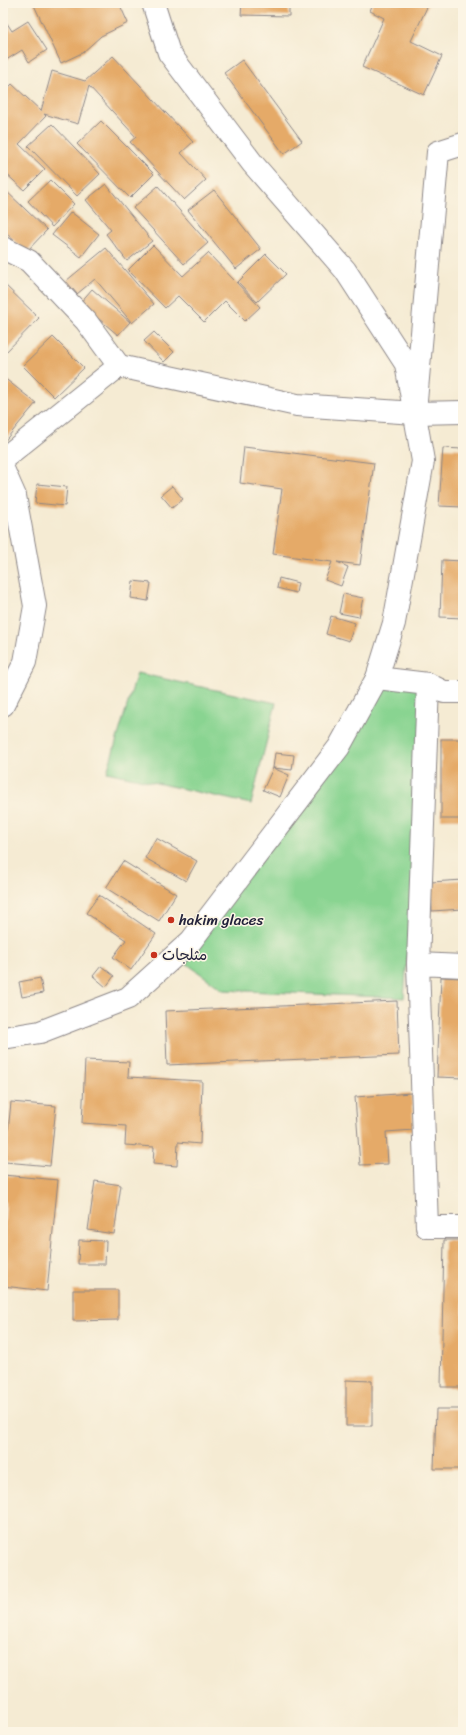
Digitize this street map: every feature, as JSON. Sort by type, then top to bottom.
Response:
[{"type":"street","points":[[3,1038],[40,1032],[128,998],[191,941],[339,747],[377,678],[394,623],[423,461],[406,364],[345,270],[253,164],[169,53],[153,3]]},
{"type":"street","points":[[438,152],[463,144]]},
{"type":"street","points":[[415,413],[438,152]]},
{"type":"street","points":[[438,152],[463,152]]},
{"type":"street","points":[[3,248],[29,261],[86,321],[119,366],[297,405],[415,413],[463,412]]},
{"type":"street","points":[[3,459],[119,366]]},
{"type":"street","points":[[3,469],[15,496],[35,606],[25,662],[3,705]]},
{"type":"street","points":[[377,678],[428,684],[444,692],[463,692]]},
{"type":"street","points":[[428,684],[418,964],[427,1227],[463,1227]]},
{"type":"street","points":[[418,964],[463,966]]},
{"type":"green space","points":[[137,673],[276,703],[251,804],[107,772]]},
{"type":"green space","points":[[377,678],[428,684],[404,998],[223,990],[179,958]]},
{"type":"building","points":[[33,3],[97,3],[99,5],[104,3],[119,3],[128,23],[101,36],[82,53],[61,63]]},
{"type":"building","points":[[242,3],[289,3],[289,16],[241,15]]},
{"type":"building","points":[[373,3],[429,3],[411,41],[442,56],[424,95],[362,67],[384,18],[370,11]]},
{"type":"building","points":[[3,17],[12,31],[28,21],[47,50],[29,62],[22,50],[3,62]]},
{"type":"building","points":[[113,56],[193,142],[181,153],[206,180],[184,200],[130,142],[136,137],[89,86],[78,124],[44,114],[46,116],[19,144],[45,169],[24,190],[3,171],[3,89],[5,91],[12,84],[41,111],[52,71],[85,81]]},
{"type":"building","points":[[242,60],[302,141],[284,154],[224,73]]},
{"type":"building","points":[[101,121],[154,174],[130,198],[77,144]]},
{"type":"building","points":[[52,124],[100,174],[77,196],[28,146]]},
{"type":"building","points":[[50,180],[74,204],[52,227],[28,201]]},
{"type":"building","points":[[106,184],[152,241],[127,261],[106,234],[111,230],[86,200]]},
{"type":"building","points":[[158,186],[208,243],[184,264],[133,208]]},
{"type":"building","points":[[3,188],[47,230],[26,252],[3,230]]},
{"type":"building","points":[[214,190],[261,249],[236,269],[188,210]]},
{"type":"building","points":[[71,212],[99,234],[81,257],[52,235]]},
{"type":"building","points":[[153,245],[183,276],[208,253],[260,307],[245,321],[225,301],[204,322],[178,296],[165,308],[128,270]]},
{"type":"building","points":[[106,248],[154,304],[132,323],[95,279],[77,294],[66,281]]},
{"type":"building","points":[[266,254],[286,274],[257,302],[238,282]]},
{"type":"building","points":[[3,283],[39,318],[3,355]]},
{"type":"building","points":[[92,289],[130,322],[118,335],[80,303]]},
{"type":"building","points":[[154,332],[174,352],[164,362],[144,341]]},
{"type":"building","points":[[53,337],[84,368],[54,397],[23,366]]},
{"type":"building","points":[[3,377],[36,403],[3,443]]},
{"type":"building","points":[[244,447],[374,463],[360,565],[337,562],[348,567],[341,586],[325,580],[332,562],[273,554],[282,489],[240,483]]},
{"type":"building","points":[[443,448],[463,449],[463,507],[439,506]]},
{"type":"building","points":[[37,484],[67,487],[65,506],[35,503]]},
{"type":"building","points":[[172,486],[183,499],[172,508],[161,495]]},
{"type":"building","points":[[442,560],[463,561],[463,618],[440,617]]},
{"type":"building","points":[[279,578],[298,583],[296,593],[277,588]]},
{"type":"building","points":[[133,581],[151,583],[148,601],[131,598]]},
{"type":"building","points":[[343,594],[363,598],[359,617],[339,613]]},
{"type":"building","points":[[331,616],[355,623],[349,641],[326,634]]},
{"type":"building","points":[[441,739],[463,739],[463,819],[441,819]]},
{"type":"building","points":[[275,753],[294,755],[292,770],[273,768]]},
{"type":"building","points":[[273,768],[289,775],[280,797],[263,790]]},
{"type":"building","points":[[156,838],[197,861],[186,881],[145,858]]},
{"type":"building","points":[[123,861],[176,894],[159,921],[106,888]]},
{"type":"building","points":[[463,880],[463,909],[432,911],[431,882]]},
{"type":"building","points":[[99,895],[156,934],[131,970],[113,957],[126,940],[86,913]]},
{"type":"building","points":[[101,966],[114,976],[106,987],[93,976]]},
{"type":"building","points":[[441,977],[463,978],[463,1078],[437,1077]]},
{"type":"building","points":[[40,978],[43,993],[22,997],[19,982]]},
{"type":"building","points":[[397,1001],[399,1055],[167,1065],[165,1011]]},
{"type":"building","points":[[85,1060],[129,1062],[128,1077],[202,1081],[200,1144],[178,1142],[177,1166],[153,1164],[154,1147],[125,1145],[126,1126],[82,1123]]},
{"type":"building","points":[[411,1093],[414,1130],[386,1132],[388,1164],[360,1165],[355,1097]]},
{"type":"building","points":[[11,1102],[56,1106],[50,1166],[5,1162]]},
{"type":"building","points":[[3,1175],[58,1180],[47,1291],[3,1286],[3,1237],[6,1202],[3,1201]]},
{"type":"building","points":[[95,1181],[121,1185],[114,1234],[88,1230]]},
{"type":"building","points":[[79,1240],[106,1241],[105,1264],[78,1264]]},
{"type":"building","points":[[444,1240],[463,1240],[463,1387],[441,1387]]},
{"type":"building","points":[[73,1290],[118,1290],[118,1320],[73,1321]]},
{"type":"building","points":[[346,1380],[372,1381],[372,1426],[346,1426]]},
{"type":"building","points":[[436,1409],[463,1409],[463,1469],[434,1469]]},
{"type":"place","name":"hakim glaces","points":[[171,920]]},
{"type":"place","name":"مثلجات","points":[[154,955]]}]
